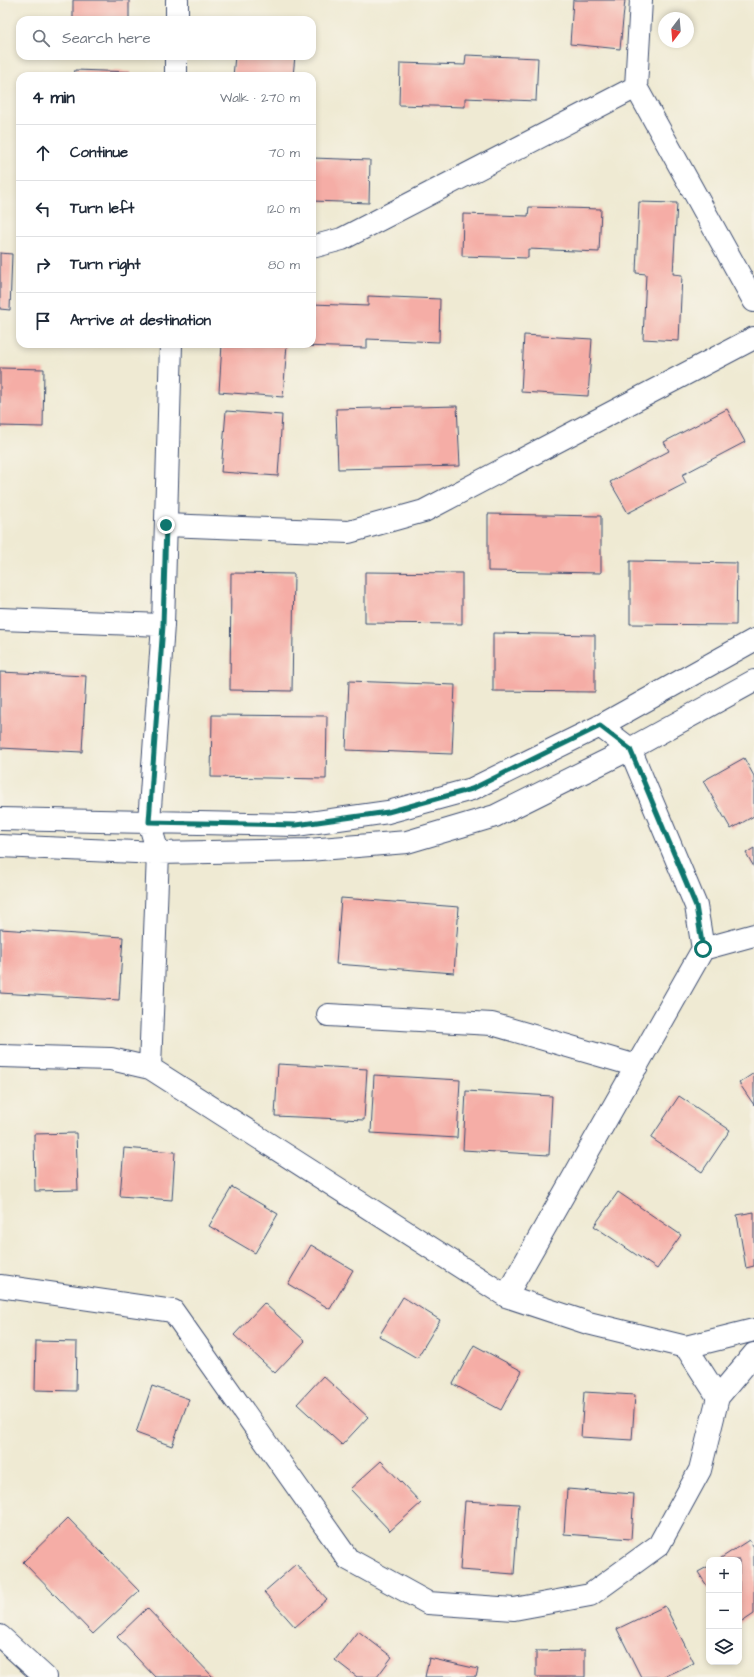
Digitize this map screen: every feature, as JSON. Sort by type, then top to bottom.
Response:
[{"type":"street","points":[[177,0],[177,16]]},
{"type":"street","points":[[641,0],[636,87],[754,301]]},
{"type":"street","points":[[176,60],[176,72]]},
{"type":"street","points":[[316,246],[342,239],[636,87]]},
{"type":"street","points":[[166,525],[349,532],[424,511],[754,338]]},
{"type":"street","points":[[150,1068],[158,853],[149,822],[163,625],[171,348]]},
{"type":"street","points":[[0,619],[163,625]]},
{"type":"street","points":[[0,819],[296,825],[388,812],[472,789],[600,726],[754,640]]},
{"type":"street","points":[[0,846],[158,853],[308,850],[407,842],[495,816],[630,749],[754,681]]},
{"type":"street","points":[[506,1296],[703,949],[696,906],[630,749],[600,726]]},
{"type":"street","points":[[703,949],[754,935]]},
{"type":"street","points":[[328,1015],[492,1024],[637,1066]]},
{"type":"street","points":[[0,1056],[111,1059],[150,1068],[506,1296],[588,1323],[686,1346],[754,1330]]},
{"type":"street","points":[[0,1286],[173,1311],[348,1559],[428,1603],[514,1609],[590,1595],[659,1545],[700,1470],[718,1397],[754,1354]]},
{"type":"street","points":[[686,1346],[718,1397]]},
{"type":"street","points":[[0,1636],[45,1677]]},
{"type":"building","points":[[73,0],[129,0],[129,16],[73,16]]},
{"type":"building","points":[[573,0],[625,0],[620,49],[570,44]]},
{"type":"building","points":[[466,55],[538,58],[536,101],[465,98],[465,107],[399,105],[400,63],[465,65]]},
{"type":"building","points":[[235,60],[295,60],[293,72],[233,72]]},
{"type":"building","points":[[75,70],[131,72],[75,72]]},
{"type":"building","points":[[316,158],[370,160],[369,203],[316,201]]},
{"type":"building","points":[[639,202],[677,203],[673,274],[682,275],[679,341],[643,339],[646,274],[636,273]]},
{"type":"building","points":[[529,207],[601,209],[599,252],[528,249],[528,258],[462,256],[463,214],[528,216]]},
{"type":"building","points":[[0,253],[12,254],[10,310],[0,309]]},
{"type":"building","points":[[368,296],[440,299],[439,342],[367,339],[367,348],[316,346],[316,304],[368,306]]},
{"type":"building","points":[[524,335],[592,339],[588,396],[521,392]]},
{"type":"building","points":[[222,348],[287,348],[283,397],[219,392]]},
{"type":"building","points":[[0,368],[44,369],[43,427],[0,426]]},
{"type":"building","points":[[457,406],[460,466],[338,469],[336,409]]},
{"type":"building","points":[[727,409],[745,442],[682,475],[686,483],[628,513],[610,482],[669,451],[664,442]]},
{"type":"building","points":[[226,411],[282,415],[278,476],[221,472]]},
{"type":"building","points":[[488,514],[601,516],[601,573],[488,571]]},
{"type":"building","points":[[630,561],[737,563],[736,625],[630,624]]},
{"type":"building","points":[[365,572],[462,573],[462,624],[365,623]]},
{"type":"building","points":[[231,573],[294,574],[292,691],[230,690]]},
{"type":"building","points":[[493,633],[595,635],[595,692],[493,691]]},
{"type":"building","points":[[0,672],[86,676],[82,752],[0,748]]},
{"type":"building","points":[[349,681],[455,685],[452,754],[346,750]]},
{"type":"building","points":[[212,715],[327,716],[326,779],[211,777]]},
{"type":"building","points":[[744,758],[754,776],[754,816],[731,829],[703,781]]},
{"type":"building","points":[[754,848],[754,867],[746,853]]},
{"type":"building","points":[[341,898],[459,907],[454,973],[336,964]]},
{"type":"building","points":[[0,929],[123,937],[119,1000],[0,993]]},
{"type":"building","points":[[278,1064],[367,1069],[364,1120],[275,1116]]},
{"type":"building","points":[[754,1073],[754,1105],[739,1083]]},
{"type":"building","points":[[374,1075],[460,1080],[457,1138],[371,1133]]},
{"type":"building","points":[[466,1091],[552,1096],[549,1155],[463,1150]]},
{"type":"building","points":[[679,1096],[730,1130],[702,1172],[651,1138]]},
{"type":"building","points":[[76,1133],[78,1190],[35,1191],[34,1134]]},
{"type":"building","points":[[124,1148],[175,1152],[172,1200],[120,1196]]},
{"type":"building","points":[[232,1187],[278,1214],[255,1253],[209,1226]]},
{"type":"building","points":[[618,1192],[681,1235],[657,1269],[594,1226]]},
{"type":"building","points":[[754,1212],[754,1266],[746,1268],[737,1215]]},
{"type":"building","points":[[311,1245],[353,1270],[330,1309],[288,1284]]},
{"type":"building","points":[[403,1297],[440,1320],[417,1358],[379,1336]]},
{"type":"building","points":[[264,1303],[305,1341],[275,1373],[234,1335]]},
{"type":"building","points":[[36,1341],[77,1342],[76,1391],[35,1390]]},
{"type":"building","points":[[474,1345],[522,1371],[501,1410],[453,1384]]},
{"type":"building","points":[[323,1376],[368,1417],[342,1445],[297,1404]]},
{"type":"building","points":[[152,1386],[189,1399],[172,1446],[136,1433]]},
{"type":"building","points":[[584,1392],[635,1395],[632,1440],[581,1437]]},
{"type":"building","points":[[381,1461],[421,1503],[390,1531],[350,1489]]},
{"type":"building","points":[[567,1489],[634,1494],[631,1539],[564,1534]]},
{"type":"building","points":[[465,1501],[519,1504],[514,1574],[460,1570]]},
{"type":"building","points":[[68,1518],[139,1591],[93,1634],[23,1562]]},
{"type":"building","points":[[749,1540],[754,1547],[754,1614],[742,1622],[742,1557],[723,1557]]},
{"type":"building","points":[[296,1564],[327,1599],[295,1627],[264,1592]]},
{"type":"building","points":[[706,1568],[706,1584],[698,1572]]},
{"type":"building","points":[[665,1606],[694,1663],[664,1677],[641,1677],[617,1629]]},
{"type":"building","points":[[147,1608],[213,1677],[155,1677],[117,1637]]},
{"type":"building","points":[[358,1631],[392,1657],[377,1677],[357,1677],[335,1660]]},
{"type":"building","points":[[585,1650],[585,1677],[536,1677],[536,1651]]},
{"type":"building","points":[[429,1658],[478,1669],[476,1677],[425,1677]]},
{"type":"route","points":[[166,525],[163,625],[149,822],[296,825],[388,812],[472,789],[600,726],[630,749],[696,906],[703,949]]}]
